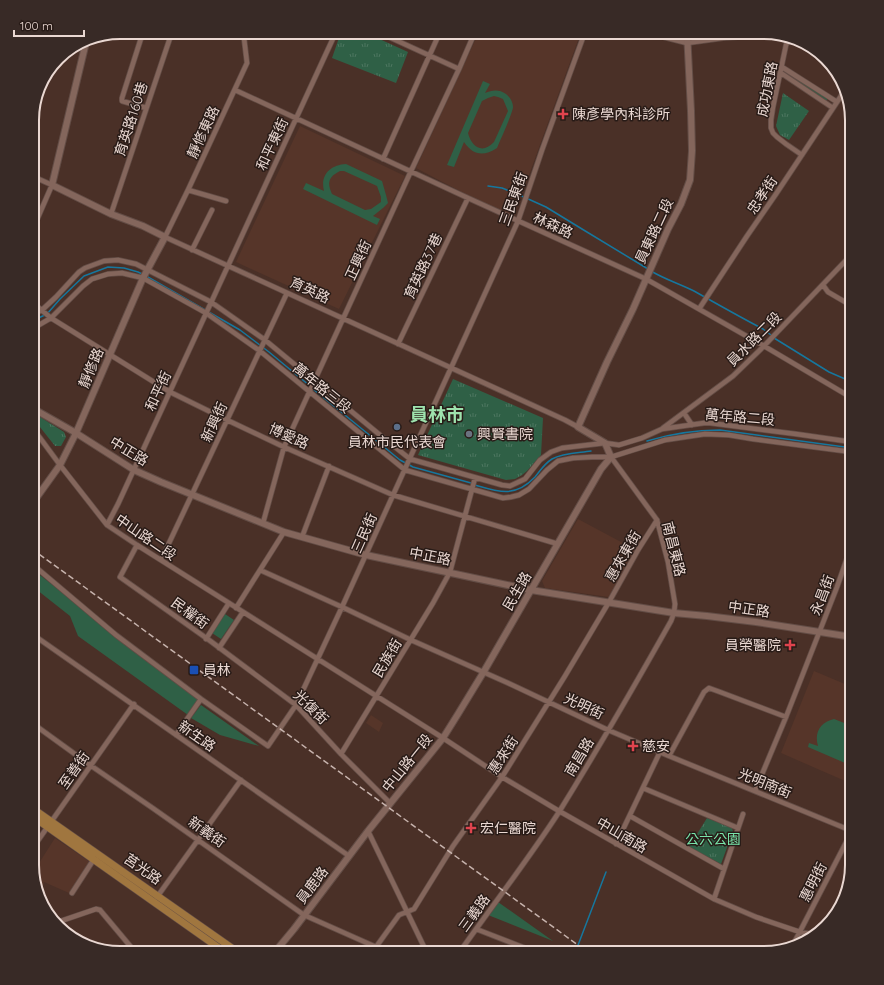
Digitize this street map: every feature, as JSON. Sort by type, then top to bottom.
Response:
[{"type":"main road","name":"莒光路","points":[[39,815],[49,824],[156,899],[228,946]]},
{"type":"main road","name":"莒光路","points":[[39,819],[49,824]]},
{"type":"main road","name":"莒光路","points":[[156,899],[217,946]]},
{"type":"street","points":[[141,39],[122,101],[146,108]]},
{"type":"street","name":"育英路160巷","points":[[111,214],[170,39]]},
{"type":"street","name":"靜修東路","points":[[165,237],[247,63],[244,39]]},
{"type":"street","name":"和平東街","points":[[228,266],[333,39]]},
{"type":"street","points":[[393,39],[459,69]]},
{"type":"street","points":[[383,158],[437,39]]},
{"type":"street","name":"正興街","points":[[263,524],[284,447],[472,39]]},
{"type":"street","name":"三民東街","points":[[451,368],[518,221],[582,39]]},
{"type":"street","points":[[671,39],[687,43],[716,39]]},
{"type":"street","name":"員東路二段","points":[[578,427],[668,229],[681,204],[690,180],[692,144],[687,39]]},
{"type":"street","name":"成功東路","points":[[787,43],[773,107],[771,128],[777,137],[802,155]]},
{"type":"street","points":[[39,215],[52,185],[85,47]]},
{"type":"street","points":[[782,66],[837,102]]},
{"type":"street","points":[[781,74],[833,108]]},
{"type":"street","name":"林森路","points":[[235,90],[646,279],[845,394]]},
{"type":"street","name":"忠孝街","points":[[699,309],[841,96]]},
{"type":"street","name":"育英路","points":[[39,179],[111,214],[143,226],[192,250],[578,427]]},
{"type":"street","points":[[188,190],[226,201]]},
{"type":"street","name":"育英路37巷","points":[[398,344],[468,198]]},
{"type":"street","points":[[192,250],[212,210]]},
{"type":"street","name":"靜修路","points":[[39,494],[60,465],[76,433],[143,278],[165,237]]},
{"type":"street","name":"萬年路三段","points":[[39,311],[56,297],[79,272],[85,268],[104,261],[118,260],[136,264],[211,302],[265,340],[410,459],[475,478],[510,486],[525,479],[540,460],[551,452],[562,448],[605,443]]},
{"type":"street","name":"員水路二段","points":[[662,430],[733,376],[764,346],[845,261]]},
{"type":"street","name":"和平街","points":[[107,525],[228,266]]},
{"type":"street","name":"萬年路三段","points":[[39,325],[51,318],[92,279],[108,274],[122,273],[143,278],[206,313],[260,351],[405,470],[471,490],[503,498],[511,498],[529,489],[558,461],[592,456],[611,457]]},
{"type":"street","points":[[823,284],[828,292],[845,302]]},
{"type":"street","name":"新興街","points":[[161,560],[287,293]]},
{"type":"street","name":"博愛路","points":[[39,308],[51,318],[170,392],[284,447],[393,495],[558,544]]},
{"type":"street","name":"三民街","points":[[201,699],[268,746],[296,706],[451,368]]},
{"type":"street","name":"中正路","points":[[39,412],[76,433],[134,470],[161,482],[284,532],[366,555],[531,590],[674,613],[707,616],[845,636]]},
{"type":"street","points":[[684,412],[692,425]]},
{"type":"street","name":"萬年路二段","points":[[605,443],[620,445],[662,430],[710,423],[845,441]]},
{"type":"street","points":[[578,427],[605,443],[611,457]]},
{"type":"street","name":"萬年路二段","points":[[611,457],[666,440],[710,434],[729,435],[845,451]]},
{"type":"street","name":"中山路二段","points":[[39,436],[107,525],[236,608]]},
{"type":"street","name":"南昌東路","points":[[611,457],[657,520],[669,569],[675,604],[674,613]]},
{"type":"street","name":"民生路","points":[[442,738],[483,673],[601,469],[611,457]]},
{"type":"street","points":[[302,537],[329,466]]},
{"type":"street","name":"民族街","points":[[341,754],[377,697],[450,572],[475,478]]},
{"type":"street","name":"惠來東街","points":[[609,602],[638,550],[657,520]]},
{"type":"street","points":[[236,608],[284,532]]},
{"type":"street","name":"民權街","points":[[137,545],[120,577],[206,639],[229,604]]},
{"type":"street","name":"永昌街","points":[[820,631],[845,563]]},
{"type":"street","points":[[39,570],[116,635],[201,699],[176,735]]},
{"type":"street","name":"光明街","points":[[260,570],[483,673],[550,702],[608,730],[669,756]]},
{"type":"street","name":"惠來街","points":[[377,946],[399,915],[414,908],[452,846],[502,777],[550,702],[609,602]]},
{"type":"street","name":"中山路一段","points":[[236,608],[318,658],[442,738],[368,831]]},
{"type":"street","points":[[219,648],[243,612]]},
{"type":"street","name":"南昌路","points":[[507,886],[559,811],[608,730],[671,621],[674,613]]},
{"type":"street","points":[[756,791],[820,631]]},
{"type":"street","name":"新生路","points":[[39,639],[349,856]]},
{"type":"street","name":"光復街","points":[[206,639],[296,706],[390,803]]},
{"type":"street","points":[[669,756],[704,692],[709,688],[786,717]]},
{"type":"street","name":"至善街","points":[[39,839],[134,704]]},
{"type":"street","name":"新義街","points":[[39,728],[304,915],[374,946]]},
{"type":"street","name":"中山南路","points":[[442,738],[502,777],[559,811],[714,900],[756,917],[807,933]]},
{"type":"street","points":[[616,844],[660,752]]},
{"type":"street","name":"光明南街","points":[[669,756],[845,828]]},
{"type":"street","points":[[156,899],[241,780]]},
{"type":"street","points":[[643,788],[738,828]]},
{"type":"street","points":[[714,900],[742,814]]},
{"type":"street","points":[[630,816],[724,869]]},
{"type":"street","points":[[368,831],[424,946]]},
{"type":"street","name":"員鹿路","points":[[281,946],[368,831]]},
{"type":"street","name":"惠明街","points":[[796,940],[845,845]]},
{"type":"street","points":[[72,893],[96,857]]},
{"type":"street","name":"三義路","points":[[464,946],[507,886]]},
{"type":"street","points":[[62,921],[96,909],[100,910],[130,946]]},
{"type":"street","points":[[476,929],[520,946]]},
{"type":"shaded area","points":[[476,39],[578,39],[513,219],[416,168]]},
{"type":"shaded area","points":[[300,126],[405,176],[339,309],[236,262]]},
{"type":"shaded area","points":[[578,519],[636,550],[609,597],[545,588],[542,581]]},
{"type":"shaded area","points":[[814,671],[845,684],[845,781],[781,753]]},
{"type":"shaded area","points":[[371,715],[383,723],[379,732],[366,723]]},
{"type":"shaded area","points":[[55,838],[90,862],[69,893],[44,882],[42,888],[39,863]]},
{"type":"green space","points":[[339,39],[379,39],[408,52],[396,83],[332,58]]},
{"type":"green space","points":[[788,72],[828,98],[826,101],[787,76]]},
{"type":"green space","points":[[483,81],[490,84],[485,93],[498,91],[507,95],[511,100],[513,107],[497,148],[487,153],[479,153],[471,150],[464,142],[454,167],[447,165]],"holes":[[[494,96],[503,99],[508,111],[494,142],[486,148],[478,148],[472,142],[468,133],[482,101]]]},
{"type":"green space","points":[[783,93],[809,111],[789,140],[780,135],[776,126]]},
{"type":"green space","points":[[346,164],[382,181],[388,203],[373,216],[380,219],[377,225],[303,189],[306,183],[324,191],[323,185],[325,176],[335,166]],"holes":[[[340,171],[344,171],[377,186],[381,197],[381,202],[371,209],[365,210],[332,194],[329,187],[331,178]]]},
{"type":"green space","points":[[453,379],[543,418],[541,455],[522,475],[515,479],[506,480],[418,455]]},
{"type":"green space","points":[[39,416],[64,432],[66,437],[61,446],[55,446],[39,426]]},
{"type":"green space","points":[[39,574],[117,639],[197,699],[197,703],[188,715],[78,636],[70,616],[39,592]]},
{"type":"green space","points":[[225,614],[234,620],[221,639],[212,633]]},
{"type":"green space","points":[[201,705],[259,746],[220,735],[191,718]]},
{"type":"green space","points":[[834,719],[845,723],[845,763],[808,747],[809,743],[818,746],[817,737],[819,729],[829,720]]},
{"type":"green space","name":"公六公園","points":[[707,818],[732,828],[733,831],[721,864],[689,847]]},
{"type":"green space","points":[[498,902],[553,941],[488,915]]},
{"type":"waterway","points":[[488,186],[502,188],[546,207],[648,269]]},
{"type":"waterway","points":[[39,318],[47,314],[84,276],[108,267],[124,268],[142,274]]},
{"type":"waterway","points":[[651,271],[661,277],[694,291],[763,329],[771,335]]},
{"type":"waterway","points":[[146,276],[240,330],[310,386]]},
{"type":"waterway","points":[[774,338],[829,372],[845,379]]},
{"type":"waterway","points":[[313,389],[400,460],[413,467],[471,483]]},
{"type":"waterway","points":[[647,441],[683,433],[720,430],[845,447]]},
{"type":"waterway","points":[[475,485],[492,490],[506,492],[514,491],[528,484],[544,465],[552,459],[566,454],[591,451]]},
{"type":"waterway","points":[[578,946],[606,872]]},
{"type":"railway","points":[[39,554],[579,946]]},
{"type":"place","name":"陳彥學內科診所","points":[[563,114]]},
{"type":"place","name":"員林市民代表會","points":[[397,427]]},
{"type":"place","name":"興賢書院","points":[[469,434]]},
{"type":"place","name":"員榮醫院","points":[[790,645]]},
{"type":"place","name":"員林","points":[[194,670]]},
{"type":"place","name":"慈安","points":[[633,746]]},
{"type":"place","name":"宏仁醫院","points":[[471,828]]},
{"type":"district","name":"員林市","points":[[437,415]]}]
